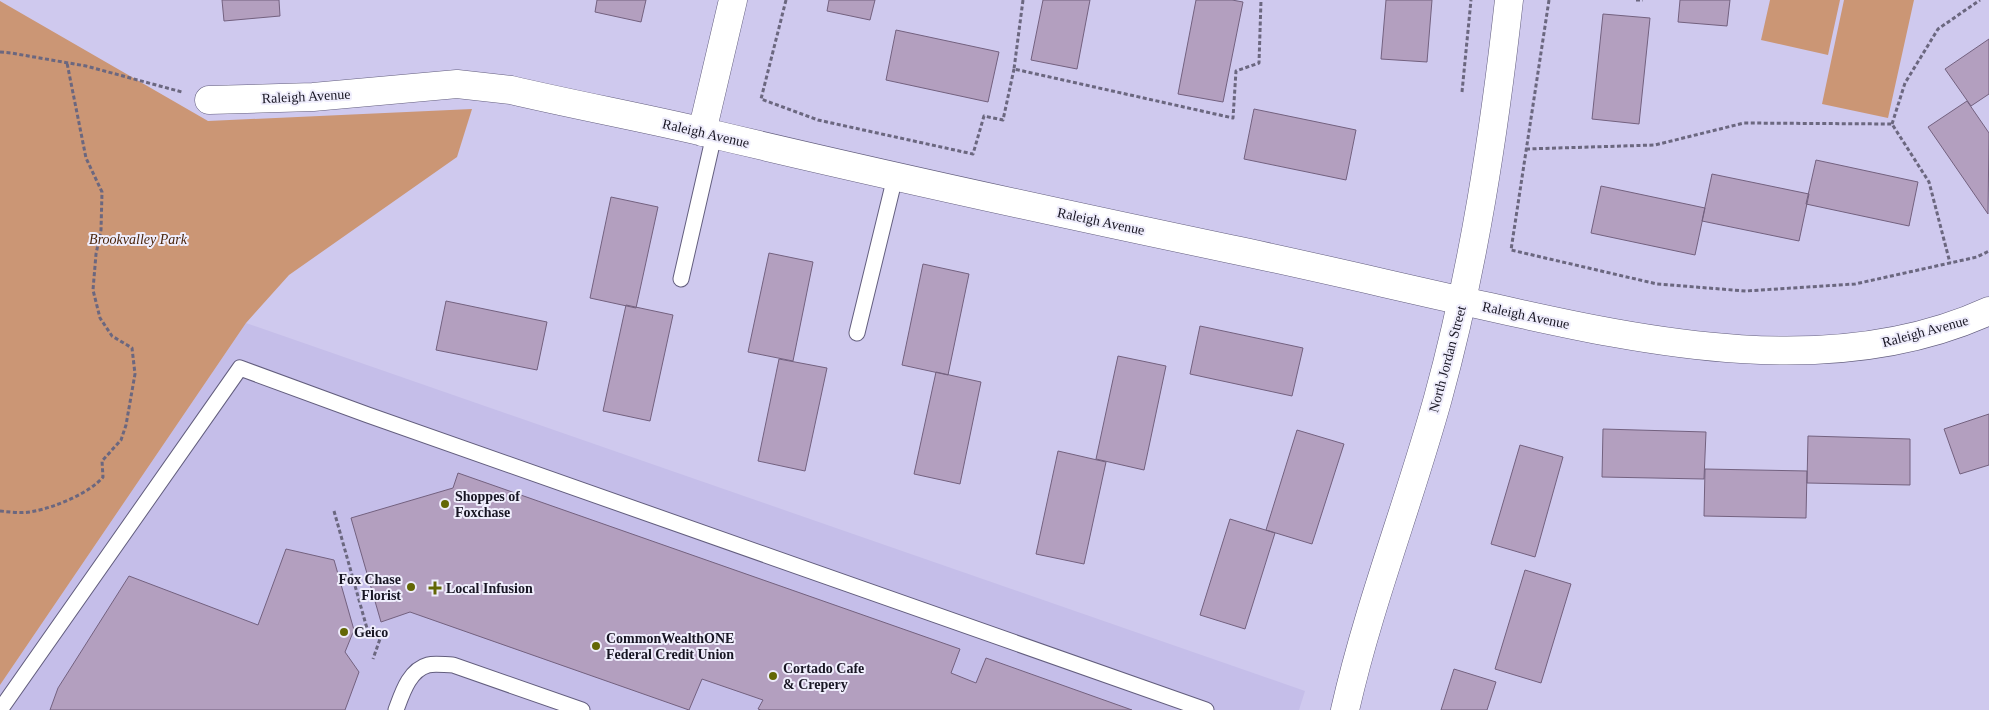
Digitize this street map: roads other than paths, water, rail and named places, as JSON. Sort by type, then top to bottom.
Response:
[{"type":"street","points":[[708,133],[733,0]]},
{"type":"street","name":"North Jordan Street","points":[[1345,710],[1362,646],[1438,399],[1462,301],[1496,114],[1509,0]]},
{"type":"street","name":"Raleigh Avenue","points":[[209,100],[313,97],[457,84],[511,90],[708,133],[895,177],[1263,256],[1540,319],[1666,341],[1749,350],[1856,348],[1882,344],[1965,322],[1989,311]]},
{"type":"lane","points":[[681,280],[708,133]]},
{"type":"lane","points":[[858,333],[895,177]]},
{"type":"lane","points":[[0,710],[240,368],[368,415],[1206,710]]},
{"type":"lane","points":[[396,710],[406,685],[416,672],[428,665],[441,664],[453,666],[582,710]]},
{"type":"place","name":"Shoppes of Foxchase","points":[[445,504]]},
{"type":"place","name":"Fox Chase Florist","points":[[411,587]]},
{"type":"place","name":"Local Infusion","points":[[435,588]]},
{"type":"place","name":"Geico","points":[[344,632]]},
{"type":"place","name":"CommonWealthONE Federal Credit Union","points":[[596,646]]},
{"type":"place","name":"Cortado Cafe & Crepery","points":[[773,676]]},
{"type":"park label","name":"Brookvalley Park","points":[[138,239]]}]
